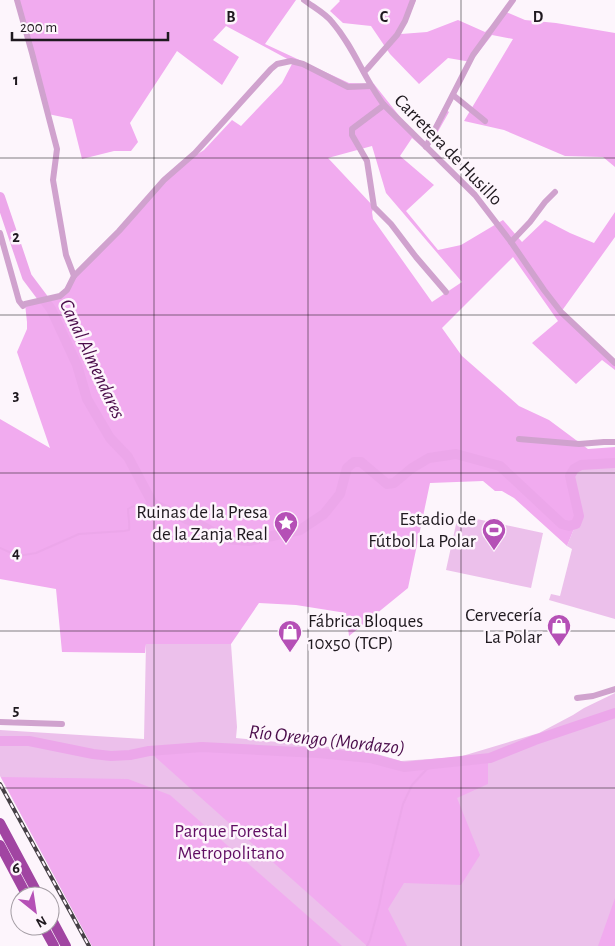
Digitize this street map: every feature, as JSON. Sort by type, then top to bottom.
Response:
[{"type":"highway","points":[[0,823],[34,886]]},
{"type":"highway","points":[[0,845],[22,886]]},
{"type":"highway","points":[[60,935],[66,946]]},
{"type":"street","points":[[17,0],[57,149],[53,180],[66,255],[74,276]]},
{"type":"street","name":"Carretera de Husillo","points":[[304,0],[331,20],[354,54],[371,86],[384,105],[475,195],[561,312],[615,363]]},
{"type":"street","points":[[364,72],[397,35],[413,0]]},
{"type":"street","points":[[426,147],[473,55],[513,0]]},
{"type":"street","points":[[0,233],[23,306],[60,296],[67,290],[74,276],[119,231],[164,180],[195,153],[277,64],[291,61],[303,64],[348,87],[371,86]]},
{"type":"street","points":[[453,95],[485,121]]},
{"type":"street","points":[[384,105],[352,129],[352,135],[367,161],[374,207],[391,224],[446,292]]},
{"type":"street","points":[[510,242],[555,192]]},
{"type":"street","points":[[519,439],[579,444],[615,442]]},
{"type":"street","points":[[577,698],[594,696],[615,689]]},
{"type":"street","points":[[0,722],[62,724]]},
{"type":"green space","points":[[615,463],[615,619],[549,600],[551,594],[560,596],[572,549],[567,546],[579,516],[570,476],[574,469],[581,465]]},
{"type":"green space","name":"Estadio de Fútbol La Polar","points":[[458,515],[543,533],[531,588],[446,570]]},
{"type":"green space","name":"Parque Forestal Metropolitano","points":[[146,644],[231,644],[237,727],[236,738],[363,750],[401,761],[459,757],[539,733],[615,693],[615,946],[92,946],[0,776],[0,730],[144,739]]},
{"type":"shaded area","points":[[17,0],[296,0],[265,44],[349,83],[374,84],[408,127],[425,142],[443,108],[449,112],[427,151],[412,138],[400,156],[434,185],[406,211],[438,250],[461,245],[503,220],[522,242],[545,220],[594,243],[615,212],[615,237],[561,312],[615,363],[615,370],[602,360],[576,384],[532,343],[558,321],[513,257],[442,328],[462,356],[519,406],[549,420],[588,449],[615,447],[615,463],[581,465],[574,469],[570,475],[579,516],[567,546],[514,498],[502,491],[495,491],[483,481],[430,483],[408,588],[349,636],[346,613],[296,605],[259,603],[231,644],[146,644],[145,653],[62,652],[56,589],[0,579],[0,419],[50,448],[17,352],[27,329],[25,304],[60,296],[74,276],[181,165],[204,150],[232,120],[241,126],[282,83],[293,62],[226,26],[213,40],[239,57],[222,85],[177,51],[130,123],[138,142],[131,151],[114,151],[82,159],[72,119],[48,114]],"holes":[[[372,146],[386,193],[462,282],[432,302],[373,219],[372,212],[374,207],[328,158]]]},
{"type":"shaded area","points":[[339,0],[416,0],[401,34],[427,32],[458,20],[485,32],[506,12],[525,20],[615,33],[615,167],[603,157],[565,156],[504,130],[464,121],[513,39],[492,35],[471,62],[448,58],[419,84],[390,54],[371,26],[343,23],[330,11]]},
{"type":"shaded area","points":[[202,750],[315,756],[368,761],[403,768],[488,761],[488,784],[457,798],[480,855],[461,885],[404,883],[388,909],[407,946],[367,946],[153,755]]},
{"type":"shaded area","points":[[1,777],[128,779],[170,795],[342,946],[92,946]]},
{"type":"shaded area","points":[[615,898],[615,946],[598,946]]},
{"type":"waterway","name":"Canal Almendares","points":[[0,197],[27,277],[51,309],[77,365],[87,399],[110,438],[128,457],[153,504],[204,527],[225,539],[249,541],[300,530],[324,514],[340,494],[347,468],[354,462],[361,462],[387,484],[394,483],[412,468],[429,458],[456,454],[500,466],[562,524],[569,526],[576,524],[579,516],[570,476],[574,469],[581,465],[615,463]]},
{"type":"waterway","points":[[0,548],[18,556],[36,553],[79,534],[129,530],[128,509],[140,504],[153,504]]},
{"type":"waterway","name":"Río Orengo (Mordazo)","points":[[0,741],[29,741],[111,756],[202,747],[318,753],[370,758],[404,767],[490,758],[535,740],[615,713]]},
{"type":"waterway","points":[[367,946],[379,906],[403,804],[412,785],[426,770],[436,764]]},
{"type":"railway","points":[[0,784],[89,946]]},
{"type":"place","name":"Ruinas de la Presa de la Zanja Real","points":[[286,544]]},
{"type":"place","name":"Estadio de Fútbol La Polar","points":[[494,551]]},
{"type":"place","name":"Cervecería La Polar","points":[[559,647]]},
{"type":"place","name":"Fábrica Bloques 10x50 (TCP)","points":[[290,653]]}]
